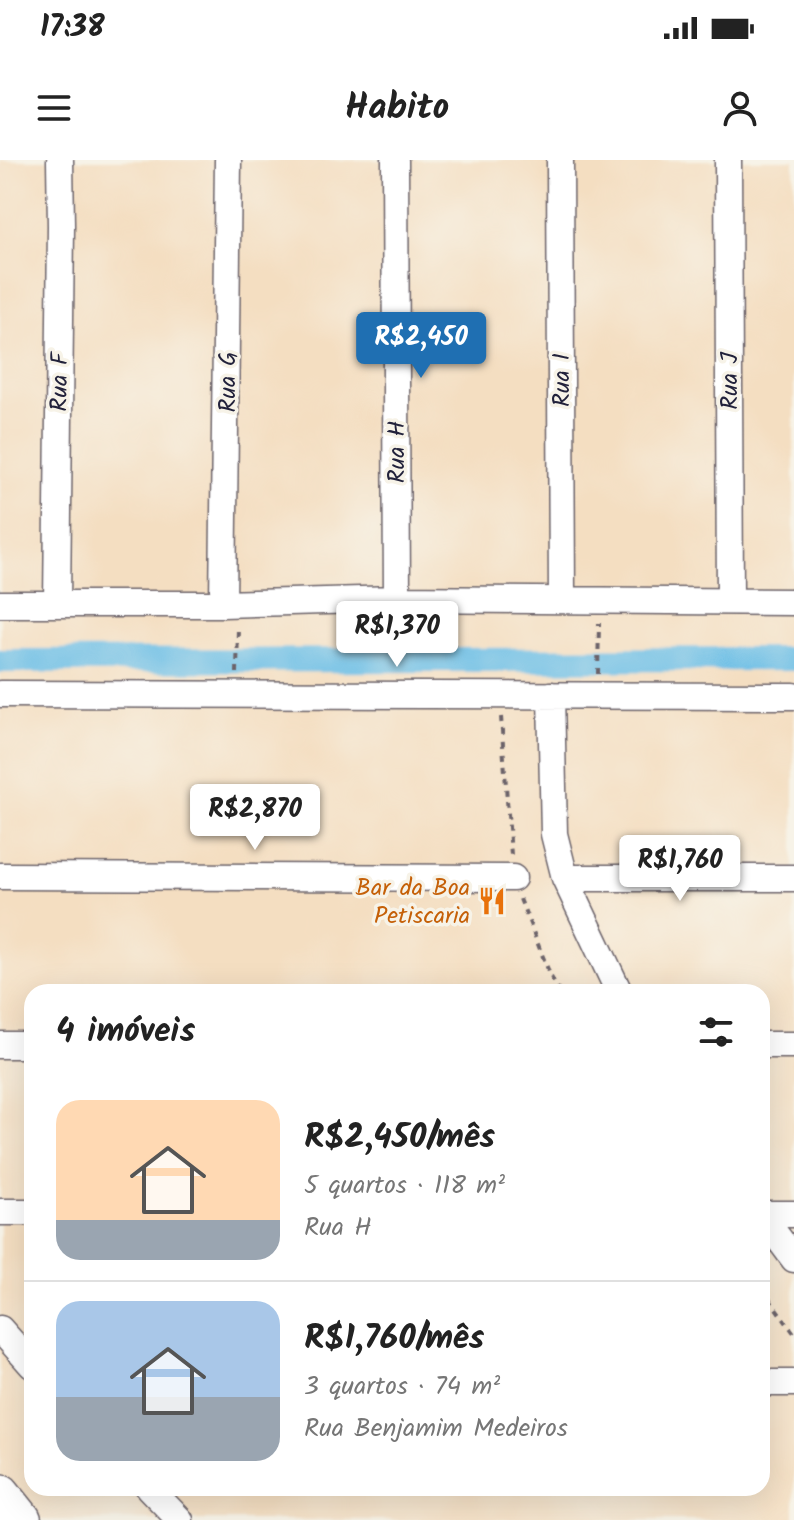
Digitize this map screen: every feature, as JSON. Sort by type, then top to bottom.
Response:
[{"type":"main road","points":[[0,1495],[20,1520]]},
{"type":"street","name":"Rua F","points":[[57,604],[60,160]]},
{"type":"street","name":"Rua G","points":[[223,604],[228,160]]},
{"type":"street","name":"Rua H","points":[[395,160],[397,599]]},
{"type":"street","name":"Rua I","points":[[560,160],[562,600]]},
{"type":"street","name":"Rua J","points":[[728,160],[730,601]]},
{"type":"street","points":[[0,604],[223,604],[397,599],[794,602]]},
{"type":"street","points":[[0,694],[794,696]]},
{"type":"street","points":[[551,695],[554,834],[565,878],[615,984]]},
{"type":"street","points":[[0,876],[513,878]]},
{"type":"street","points":[[565,878],[794,878]]},
{"type":"street","points":[[0,1045],[24,1045]]},
{"type":"street","points":[[770,1045],[794,1045]]},
{"type":"street","points":[[0,1212],[24,1212]]},
{"type":"street","points":[[770,1215],[794,1214]]},
{"type":"street","points":[[770,1226],[794,1259]]},
{"type":"street","points":[[0,1329],[24,1356]]},
{"type":"street","points":[[770,1383],[794,1383]]},
{"type":"street","points":[[157,1496],[180,1520]]},
{"type":"path","points":[[237,672],[238,639]]},
{"type":"path","points":[[598,672],[599,643]]},
{"type":"path","points":[[499,694],[513,878],[529,927],[556,984]]},
{"type":"path","points":[[770,1300],[794,1333]]},
{"type":"waterway","points":[[0,661],[794,659]]},
{"type":"place","name":"Bar da Boa Petiscaria","points":[[492,901]]}]
